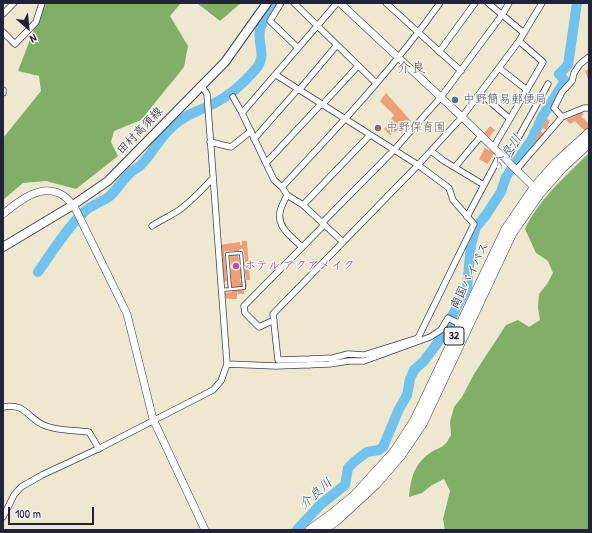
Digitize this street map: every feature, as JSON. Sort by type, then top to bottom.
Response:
[{"type":"highway","name":"南国バイパス","points":[[310,530],[355,495],[395,451],[415,420],[506,229],[556,163],[589,133]]},
{"type":"highway","name":"南国バイパス","points":[[323,530],[338,520],[376,484],[401,455],[422,424],[512,233],[537,190],[589,143]]},
{"type":"main road","name":"田村高須線","points":[[3,247],[73,205],[108,181],[225,62],[267,3]]},
{"type":"street","points":[[3,14],[14,3]]},
{"type":"street","points":[[3,32],[15,44],[36,22],[42,3]]},
{"type":"street","points":[[281,3],[270,21],[298,48]]},
{"type":"street","points":[[294,3],[376,83]]},
{"type":"street","points":[[242,113],[339,3],[462,117],[537,190]]},
{"type":"street","points":[[386,3],[461,71]]},
{"type":"street","points":[[440,52],[475,3]]},
{"type":"street","points":[[488,3],[524,33]]},
{"type":"street","points":[[274,320],[259,326],[245,313],[244,306],[394,150],[440,98],[502,15],[509,3]]},
{"type":"street","points":[[276,75],[418,165],[449,188],[453,200],[467,218],[474,224],[418,338],[364,355],[348,354],[310,362],[278,360],[274,314],[418,165],[462,117],[519,41],[542,3]]},
{"type":"street","points":[[282,187],[376,83],[418,32],[437,4]]},
{"type":"street","points":[[493,148],[543,62],[519,41]]},
{"type":"street","points":[[254,139],[337,45]]},
{"type":"street","points":[[562,117],[554,108],[562,92],[572,81],[574,73],[580,64],[589,57]]},
{"type":"street","points":[[266,163],[358,66]]},
{"type":"street","points":[[499,68],[527,90]]},
{"type":"street","points":[[509,164],[548,84]]},
{"type":"street","points":[[3,517],[14,495],[21,487],[42,474],[99,449],[213,390],[221,381],[227,364],[212,179],[208,106],[206,92],[201,85]]},
{"type":"street","points":[[480,93],[510,119]]},
{"type":"street","points":[[233,97],[274,180],[282,187],[287,195],[303,205],[343,242]]},
{"type":"street","points":[[467,218],[484,185],[562,117],[584,108],[589,108]]},
{"type":"street","points":[[210,142],[231,147],[251,131]]},
{"type":"street","points":[[303,205],[370,135]]},
{"type":"street","points":[[454,167],[481,136]]},
{"type":"street","points":[[431,151],[484,185]]},
{"type":"street","points":[[152,226],[181,209],[212,179]]},
{"type":"street","points":[[3,214],[22,199],[39,192],[58,193],[64,196],[73,205],[127,314],[154,420],[205,530]]},
{"type":"street","points":[[287,195],[280,211],[280,226],[302,247]]},
{"type":"street","points":[[227,364],[265,366],[310,362],[364,361],[430,337],[441,330],[448,318],[460,324]]},
{"type":"street","points":[[3,406],[22,408],[35,420],[46,426],[89,432],[99,449]]},
{"type":"lane","points":[[221,290],[244,288],[241,253],[227,254],[230,289]]},
{"type":"green space","points":[[44,3],[181,3],[170,16],[188,46],[184,67],[141,120],[114,131],[111,142],[118,156],[76,189],[46,181],[23,183],[3,200],[3,138],[41,91],[39,76],[18,71]]},
{"type":"green space","points":[[197,3],[241,3],[220,21]]},
{"type":"green space","points":[[589,153],[589,530],[445,530],[443,519],[450,491],[444,479],[432,485],[422,493],[409,497],[412,477],[422,460],[433,451],[443,446],[448,440],[451,435],[450,422],[454,407],[462,397],[474,374],[506,325],[518,320],[529,327],[540,320],[538,308],[539,294],[553,273],[548,261],[536,253],[525,229],[545,198]]},
{"type":"building","points":[[589,69],[589,82],[585,71]]},
{"type":"building","name":"中野保育園","points":[[386,93],[411,121],[390,135],[384,129],[394,115],[380,101]]},
{"type":"building","points":[[582,112],[584,114],[581,116],[589,124],[589,127],[585,131],[575,121],[570,124],[566,120]]},
{"type":"building","points":[[546,119],[550,120],[546,130],[542,128]]},
{"type":"building","points":[[490,126],[495,130],[489,137],[484,133]]},
{"type":"building","points":[[540,131],[545,134],[539,143],[534,140]]},
{"type":"building","points":[[485,148],[494,153],[488,164],[479,159]]},
{"type":"building","points":[[242,241],[247,241],[250,280],[246,280],[243,249],[239,249],[239,251],[224,251],[227,281],[223,282],[219,245],[240,242],[240,245],[242,245]]},
{"type":"building","points":[[230,255],[234,255],[235,258],[235,255],[238,255],[240,266],[239,269],[241,270],[240,281],[246,280],[247,286],[244,294],[238,294],[237,291],[237,299],[224,298],[224,293],[232,292],[231,287],[227,287],[227,282],[233,281],[231,279],[232,268]]},
{"type":"waterway","points":[[38,272],[77,219],[90,207],[110,196],[130,173],[140,166],[164,135],[177,122],[225,97],[241,85],[255,70],[259,65],[262,55],[259,36],[260,30],[274,3]]},
{"type":"waterway","name":"介良川","points":[[452,316],[467,287],[471,245],[476,227],[501,192],[506,177],[532,139],[542,117],[565,81],[559,74],[568,65],[577,3]]},
{"type":"waterway","name":"介良川","points":[[297,530],[320,505],[345,485],[348,468],[354,462],[367,452],[379,450],[383,447],[399,409],[407,395],[410,379],[414,370],[424,361],[436,345],[447,329],[450,321]]},
{"type":"place","name":"中野簡易郵便局","points":[[455,100]]},
{"type":"place","name":"中野保育園","points":[[378,128]]},
{"type":"place","name":"ホテル アクアメイク","points":[[236,266]]},
{"type":"district","name":"介良","points":[[411,68]]}]
